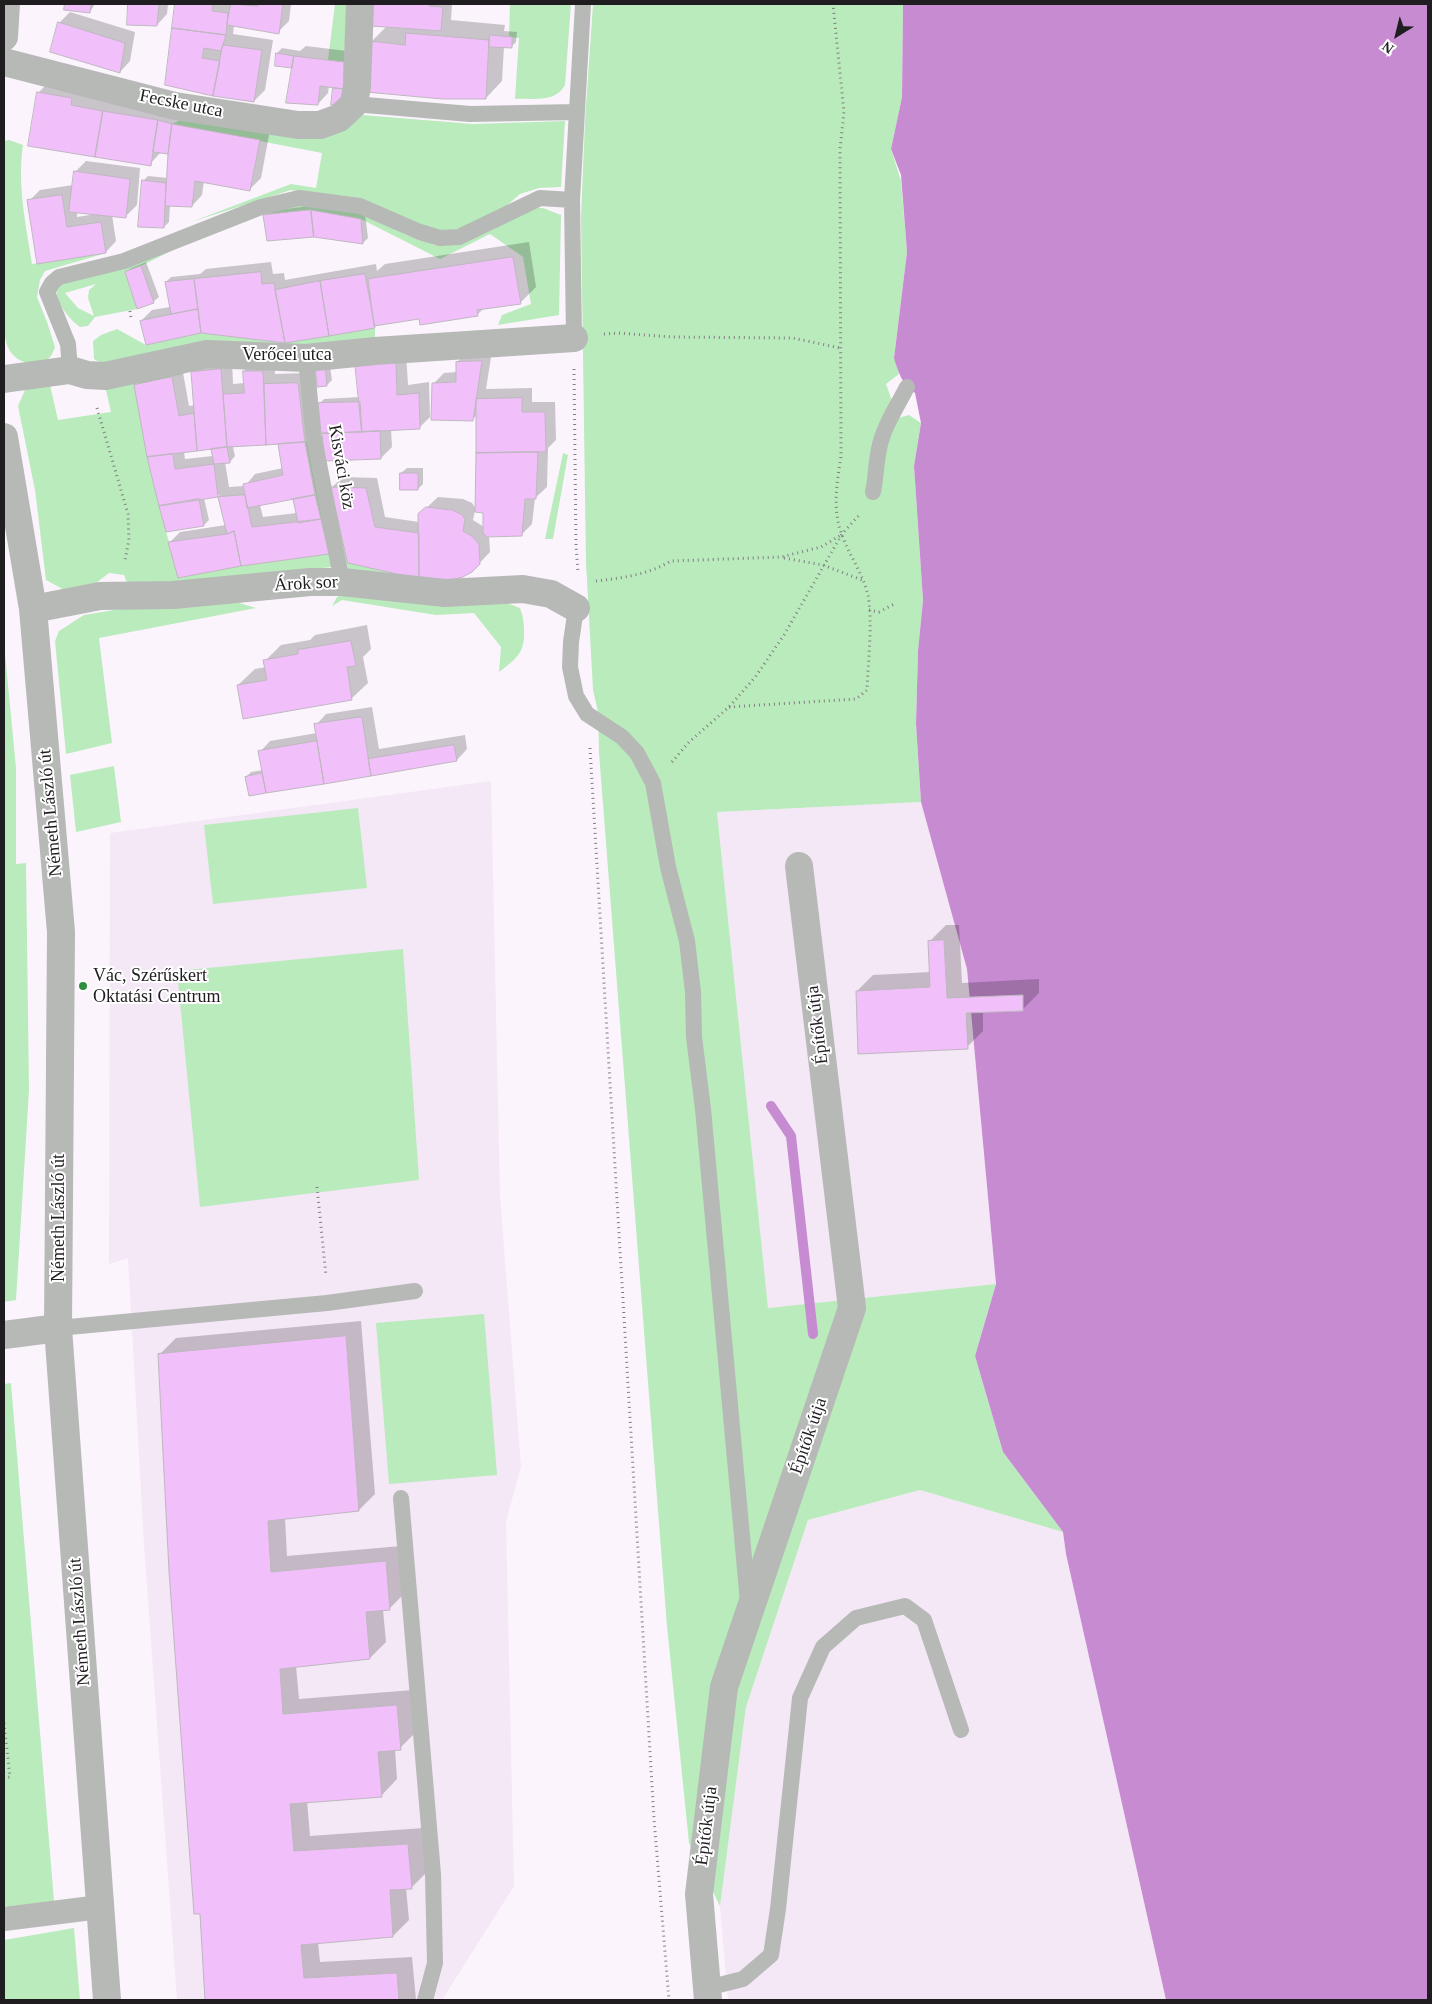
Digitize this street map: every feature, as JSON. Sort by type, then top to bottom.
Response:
[{"type":"street","points":[[4,37],[6,4]]},
{"type":"street","points":[[354,104],[357,86],[360,4]]},
{"type":"street","name":"Fecske utca","points":[[4,62],[175,106],[298,125],[320,125],[339,118],[354,104]]},
{"type":"street","name":"Verőcei utca","points":[[4,379],[79,373],[104,376],[207,354],[306,358],[375,351],[574,338]]},
{"type":"street","name":"Németh László út","points":[[4,437],[33,609],[61,932],[58,1328],[108,2000]]},
{"type":"street","name":"Árok sor","points":[[33,609],[100,596],[173,595],[310,582],[342,582],[445,593],[523,589],[551,594],[577,595]]},
{"type":"street","name":"Építők útja","points":[[708,1994],[699,1894],[724,1687],[852,1308],[799,866]]},
{"type":"street","points":[[4,1335],[58,1328]]},
{"type":"street","points":[[4,1919],[100,1907]]},
{"type":"lane","points":[[574,338],[572,200],[583,4]]},
{"type":"lane","points":[[354,104],[470,114],[576,112]]},
{"type":"lane","points":[[79,373],[47,292],[52,282],[59,277],[124,261],[260,207],[299,198],[360,206],[420,232],[440,238],[459,237],[540,198],[572,200]]},
{"type":"lane","name":"Kisváci köz","points":[[306,358],[313,433],[342,582]]},
{"type":"lane","points":[[873,492],[879,448],[883,435],[907,387]]},
{"type":"lane","points":[[577,595],[570,668],[576,696],[588,714],[622,737],[637,753],[653,783],[668,867],[688,949],[693,992],[694,1036],[703,1109],[749,1614]]},
{"type":"lane","points":[[58,1328],[327,1303],[415,1291]]},
{"type":"lane","points":[[402,1498],[432,1874],[435,1963],[425,2000]]},
{"type":"lane","points":[[708,1994],[743,1979],[771,1955],[778,1909],[800,1698],[823,1646],[856,1618],[905,1606],[924,1620],[960,1730]]},
{"type":"path","points":[[729,707],[856,699],[867,690],[868,594],[842,534],[837,518],[835,498],[841,456],[840,149],[844,112],[833,4]]},
{"type":"path","points":[[130,311],[131,318]]},
{"type":"path","points":[[840,348],[793,338],[672,337],[618,333],[574,338],[577,595],[657,569],[670,561],[781,557],[821,547],[842,534]]},
{"type":"path","points":[[79,373],[128,514],[129,540],[125,560]]},
{"type":"path","points":[[653,783],[690,742],[729,707],[756,676],[784,635],[842,534],[864,511],[873,492]]},
{"type":"path","points":[[781,557],[823,565],[862,580]]},
{"type":"path","points":[[869,610],[879,612],[896,603]]},
{"type":"path","points":[[588,714],[653,1809],[669,2000]]},
{"type":"path","points":[[317,1187],[327,1303]]},
{"type":"path","points":[[4,1723],[10,1777],[4,1778]]},
{"type":"shaded area","points":[[903,4],[1428,4],[1428,2000],[1166,2000],[1066,1554],[1063,1532],[1003,1452],[975,1356],[996,1284],[967,969],[921,802],[916,724],[918,651],[923,600],[914,466],[921,423],[915,393],[901,377],[894,358],[907,252],[901,175],[891,149],[902,97]]},
{"type":"shaded area","points":[[491,781],[500,1196],[521,1467],[506,1521],[514,1886],[442,2000],[177,2000],[144,1545],[128,1258],[109,1264],[110,833]]},
{"type":"shaded area","points":[[921,802],[967,969],[996,1284],[768,1308],[717,812]]},
{"type":"shaded area","points":[[920,1490],[1063,1532],[1066,1554],[1166,2000],[728,2000],[720,1906],[746,1707],[808,1520]]},
{"type":"green space","points":[[335,4],[347,5],[344,62],[328,60]]},
{"type":"green space","points":[[510,4],[571,4],[565,85],[556,95],[543,98],[515,99],[519,38],[509,37]]},
{"type":"green space","points":[[593,4],[903,4],[902,97],[891,149],[901,181],[907,252],[894,357],[899,374],[886,384],[898,418],[909,415],[921,423],[914,466],[923,600],[918,651],[916,724],[921,802],[717,812],[768,1308],[996,1284],[975,1356],[1003,1452],[1063,1532],[920,1490],[808,1520],[746,1707],[720,1906],[689,1843],[667,1626],[599,753],[598,712],[593,690],[586,562],[581,217]]},
{"type":"green space","points":[[362,115],[473,124],[565,121],[561,187],[539,188],[520,194],[504,208],[460,229],[438,231],[359,201],[291,190],[191,222],[291,184],[316,188],[322,153],[172,124],[187,117]]},
{"type":"green space","points":[[9,140],[23,145],[21,160],[22,190],[32,264],[106,253],[45,271],[40,280],[37,297],[55,347],[52,355],[41,363],[21,361],[16,358],[8,347],[4,333],[4,141]]},
{"type":"green space","points":[[300,204],[364,213],[407,235],[435,245],[453,245],[529,208],[543,208],[561,215],[559,315],[498,325],[502,315],[531,304],[523,257],[490,234],[440,259],[361,219],[311,210],[263,215]]},
{"type":"green space","points":[[189,242],[125,272],[137,309],[95,317],[88,326],[80,327],[64,310],[58,300],[56,289],[62,283]],"holes":[[[96,284],[89,290],[88,298],[94,316],[78,308],[65,293]]]},
{"type":"green space","points":[[375,328],[375,339],[104,365],[94,359],[93,341],[101,335],[117,329],[146,345],[201,333],[285,343]]},
{"type":"green space","points":[[191,372],[135,385],[147,457],[178,578],[241,566],[328,554],[305,442],[321,433],[325,461],[348,563],[419,579],[332,567],[129,588],[124,575],[109,573],[87,590],[68,592],[46,580],[35,490],[18,406],[25,390],[50,385],[58,420],[111,412],[105,386]]},
{"type":"green space","points":[[563,453],[568,455],[553,539],[545,539]]},
{"type":"green space","points":[[346,592],[504,602],[520,608],[524,625],[523,645],[515,659],[499,672],[501,647],[474,613],[436,615],[342,600],[332,606],[337,597]]},
{"type":"green space","points":[[236,602],[256,608],[99,638],[112,743],[66,754],[55,641],[59,631],[84,615],[120,609]]},
{"type":"green space","points":[[4,643],[16,768],[16,864],[26,863],[29,1090],[16,1300],[4,1302]]},
{"type":"green space","points":[[114,766],[121,822],[76,832],[70,775]]},
{"type":"green space","points":[[358,808],[367,888],[213,904],[204,825]]},
{"type":"green space","points":[[403,949],[419,1180],[200,1207],[177,971]]},
{"type":"green space","points":[[484,1314],[497,1475],[389,1484],[376,1323]]},
{"type":"green space","points":[[11,1383],[54,1901],[4,1907],[4,1384]]},
{"type":"green space","points":[[74,1928],[80,2000],[4,2000],[4,1940]]},
{"type":"building","points":[[65,4],[91,4],[90,13],[64,10]]},
{"type":"building","points":[[128,4],[159,4],[157,26],[127,25]]},
{"type":"building","points":[[175,4],[213,4],[212,11],[228,13],[226,35],[172,28]]},
{"type":"building","points":[[231,4],[258,6],[258,4],[283,4],[279,34],[227,25]]},
{"type":"building","points":[[372,4],[429,4],[429,6],[443,7],[441,31],[371,26]]},
{"type":"building","points":[[58,22],[125,43],[120,73],[50,52]]},
{"type":"building","points":[[172,28],[226,35],[221,51],[204,48],[202,58],[220,61],[213,96],[165,85]]},
{"type":"building","points":[[406,33],[489,40],[486,99],[442,99],[366,92],[370,41],[405,45]]},
{"type":"building","points":[[490,35],[512,37],[512,48],[489,47]]},
{"type":"building","points":[[223,45],[262,50],[254,102],[213,96]]},
{"type":"building","points":[[276,53],[294,56],[292,68],[275,66]]},
{"type":"building","points":[[294,56],[344,62],[344,89],[320,86],[318,105],[286,103]]},
{"type":"building","points":[[333,88],[344,89],[339,104],[331,105]]},
{"type":"building","points":[[37,92],[72,98],[71,105],[103,111],[95,157],[28,146]]},
{"type":"building","points":[[103,111],[158,120],[151,166],[95,157]]},
{"type":"building","points":[[158,120],[172,124],[168,154],[153,152]]},
{"type":"building","points":[[172,124],[260,140],[250,191],[195,181],[192,207],[165,206]]},
{"type":"building","points":[[74,171],[130,179],[126,218],[69,212]]},
{"type":"building","points":[[142,180],[166,183],[164,228],[138,227]]},
{"type":"building","points":[[62,195],[67,227],[101,222],[106,253],[37,264],[27,200]]},
{"type":"building","points":[[311,210],[361,219],[363,244],[314,237]]},
{"type":"building","points":[[311,210],[314,237],[267,241],[263,215]]},
{"type":"building","points":[[513,257],[521,304],[477,310],[478,316],[420,325],[419,319],[374,326],[368,279]]},
{"type":"building","points":[[141,266],[154,303],[137,309],[125,272]]},
{"type":"building","points":[[261,272],[262,284],[274,283],[285,343],[201,333],[194,279]]},
{"type":"building","points":[[365,274],[375,328],[329,336],[320,281]]},
{"type":"building","points":[[194,279],[198,309],[171,314],[165,282]]},
{"type":"building","points":[[320,281],[329,336],[285,343],[275,290]]},
{"type":"building","points":[[198,309],[201,333],[146,345],[140,321]]},
{"type":"building","points":[[482,361],[473,421],[431,420],[432,383],[456,382],[456,362]]},
{"type":"building","points":[[355,362],[396,362],[397,395],[419,393],[420,429],[362,432]]},
{"type":"building","points":[[325,364],[327,386],[317,387],[315,365]]},
{"type":"building","points":[[221,369],[227,447],[197,451],[191,372]]},
{"type":"building","points":[[243,371],[263,371],[266,445],[227,447],[223,394],[244,393]]},
{"type":"building","points":[[172,377],[179,416],[194,413],[197,451],[147,457],[134,385]]},
{"type":"building","points":[[298,383],[305,442],[266,445],[264,384]]},
{"type":"building","points":[[522,398],[522,412],[545,412],[546,452],[476,453],[476,399]]},
{"type":"building","points":[[360,402],[362,432],[321,433],[318,403]]},
{"type":"building","points":[[380,431],[381,459],[325,461],[322,434]]},
{"type":"building","points":[[305,442],[315,495],[247,508],[243,484],[283,475],[278,444]]},
{"type":"building","points":[[227,447],[230,463],[214,464],[211,449]]},
{"type":"building","points":[[538,452],[536,499],[525,499],[522,536],[487,537],[483,533],[483,513],[475,512],[476,453]]},
{"type":"building","points":[[173,454],[175,469],[214,464],[218,497],[159,506],[147,457]]},
{"type":"building","points":[[400,473],[418,473],[418,490],[400,490]]},
{"type":"building","points":[[331,487],[366,488],[375,527],[419,533],[419,579],[348,563]]},
{"type":"building","points":[[245,495],[252,527],[321,519],[329,554],[241,566],[234,531],[227,534],[218,497]]},
{"type":"building","points":[[315,495],[321,519],[298,523],[293,499]]},
{"type":"building","points":[[199,499],[204,526],[166,532],[159,506]]},
{"type":"building","points":[[426,507],[452,510],[461,514],[465,519],[463,531],[473,537],[479,544],[480,564],[472,572],[463,577],[447,581],[419,579],[418,514]]},
{"type":"building","points":[[234,531],[241,566],[178,578],[168,542],[227,534]]},
{"type":"building","points":[[351,641],[356,666],[347,667],[352,700],[243,719],[237,685],[267,680],[263,660],[298,654],[298,650]]},
{"type":"building","points":[[362,717],[371,776],[324,784],[314,724]]},
{"type":"building","points":[[317,741],[324,784],[266,793],[258,751]]},
{"type":"building","points":[[454,745],[457,761],[371,776],[368,759]]},
{"type":"building","points":[[262,773],[266,793],[249,796],[245,777]]},
{"type":"building","points":[[944,940],[947,998],[1023,995],[1023,1011],[966,1013],[968,1049],[858,1054],[856,991],[930,987],[928,941]]},
{"type":"building","points":[[346,1336],[359,1511],[268,1521],[271,1572],[386,1561],[390,1610],[366,1612],[370,1659],[280,1669],[283,1714],[397,1705],[401,1750],[378,1752],[382,1797],[290,1804],[294,1851],[408,1844],[412,1889],[390,1890],[393,1937],[301,1945],[304,1978],[397,1973],[399,2000],[205,2000],[200,1914],[194,1914],[169,1571],[158,1354]]},
{"type":"waterway","points":[[771,1106],[791,1136],[813,1334]]},
{"type":"place","name":"Vác, Szérűskert Oktatási Centrum","points":[[83,986]]}]
